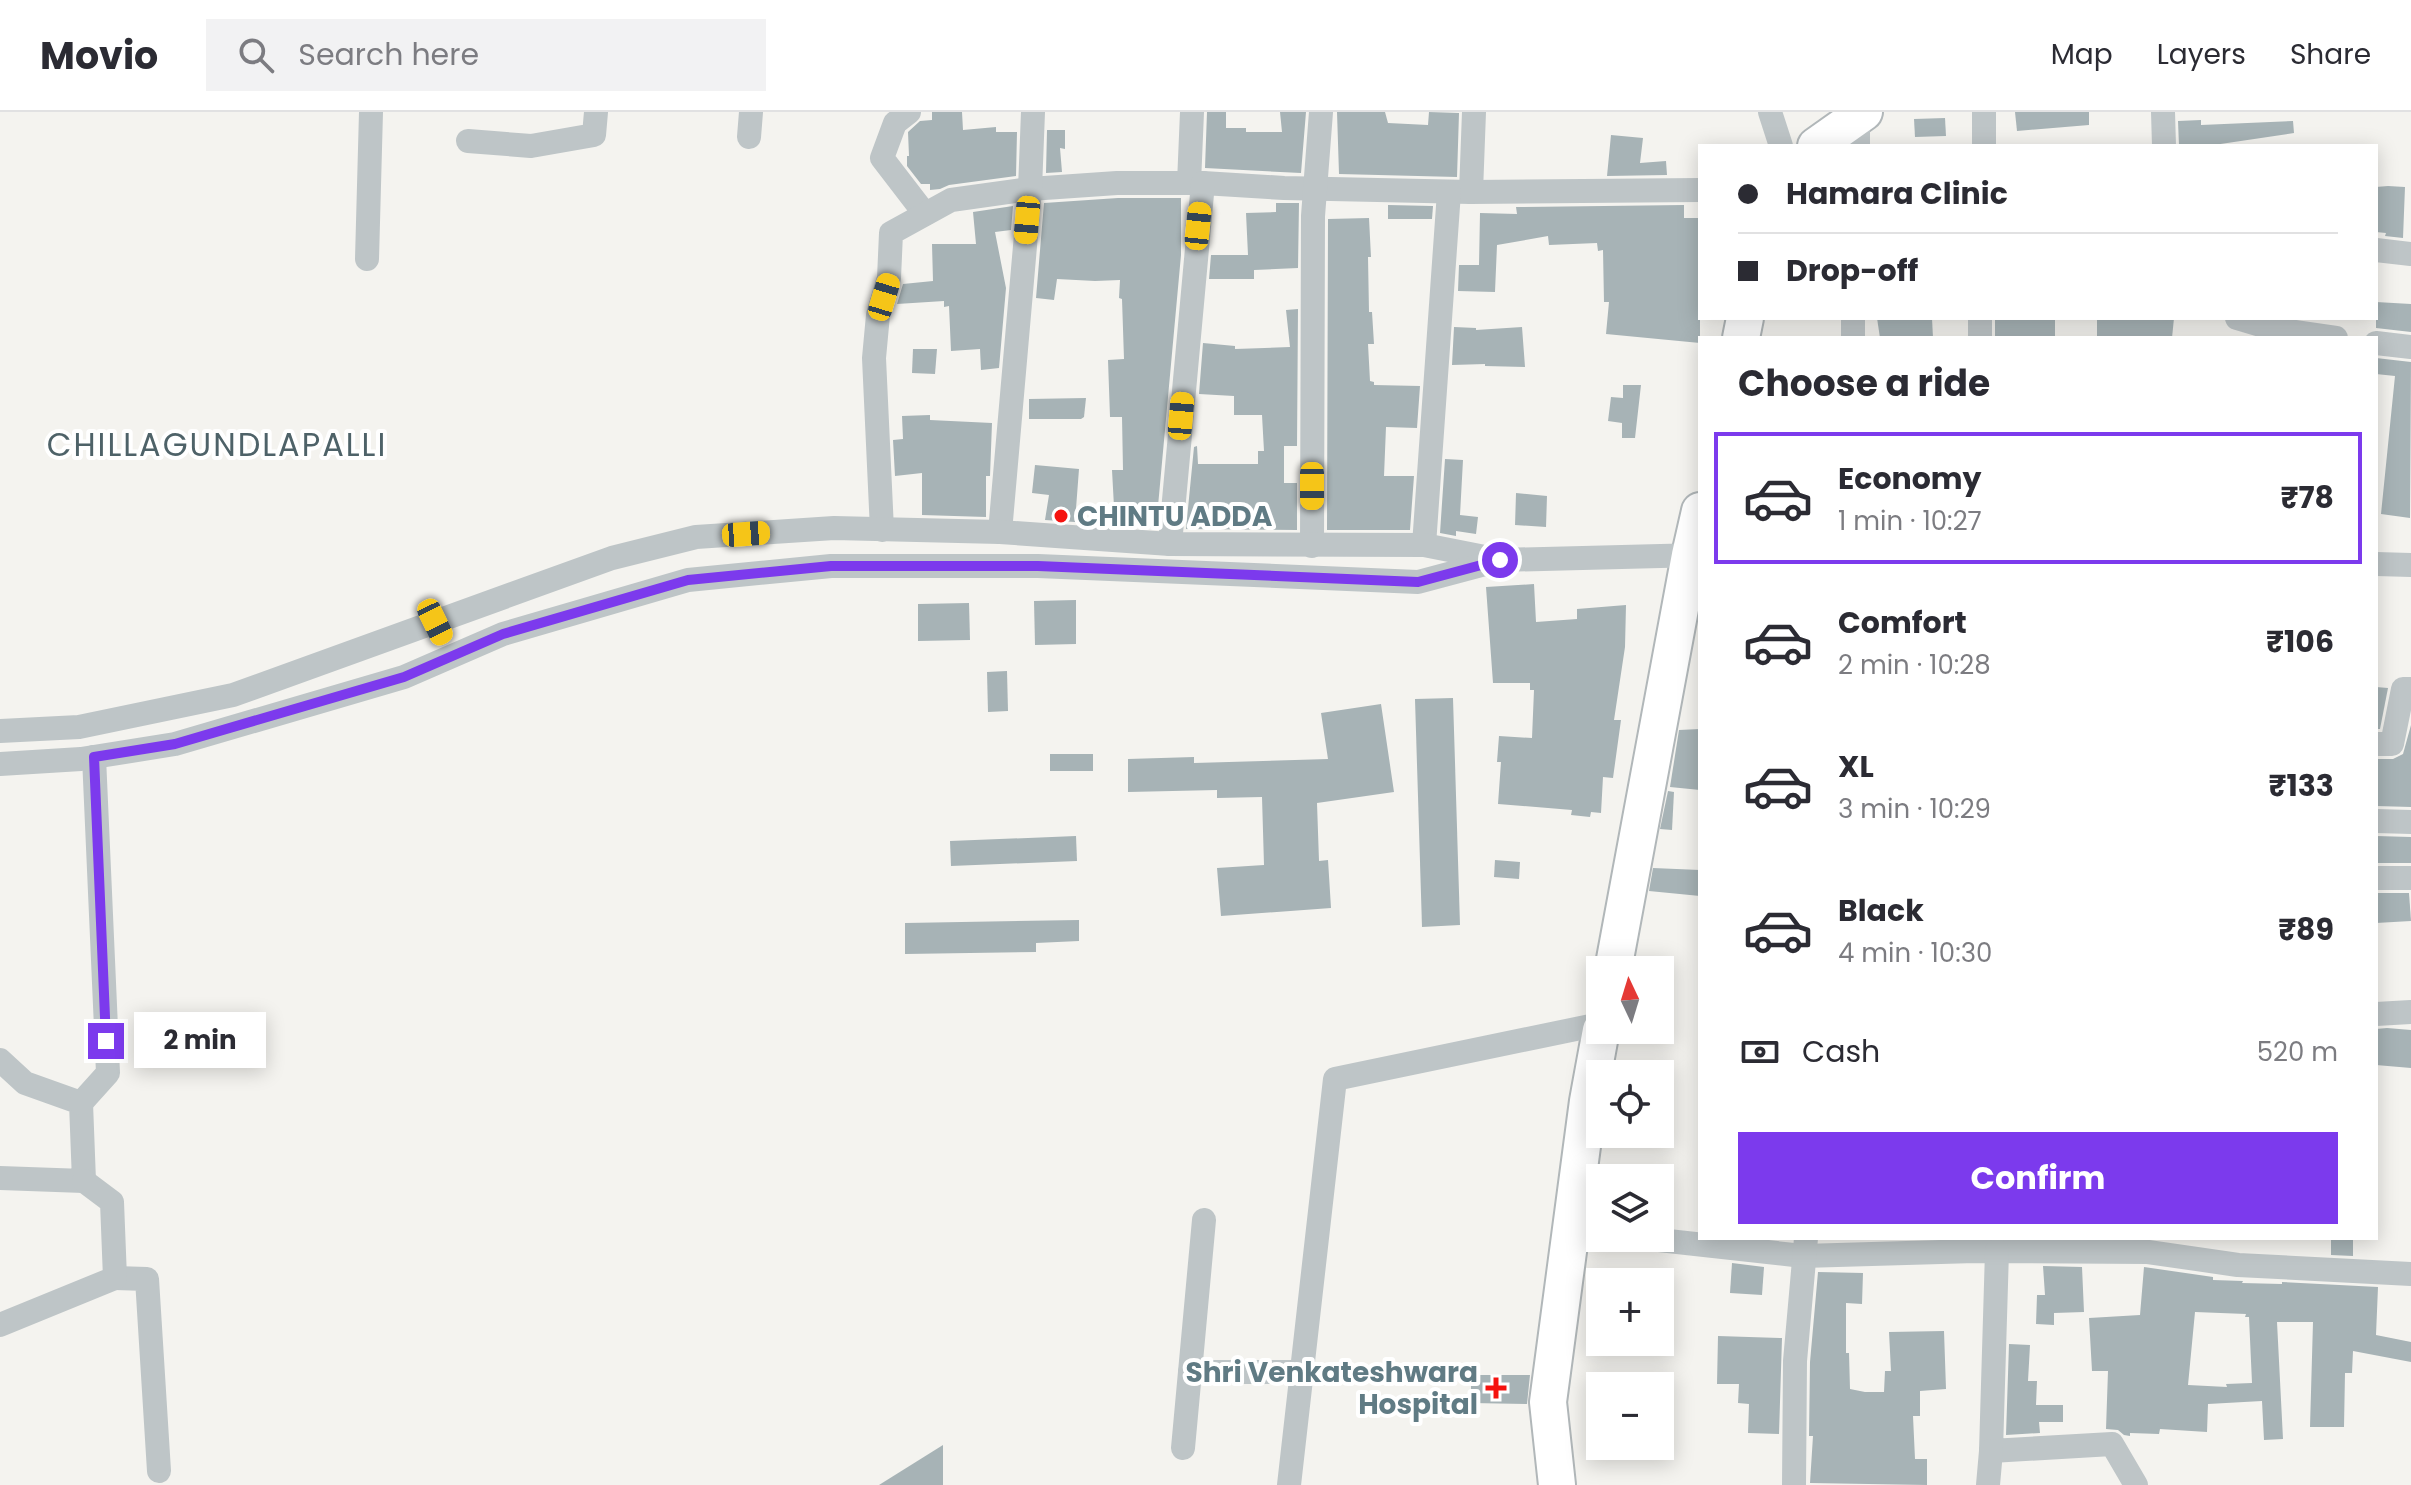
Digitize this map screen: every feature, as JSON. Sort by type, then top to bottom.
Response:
[{"type":"highway","points":[[1820,144],[1860,125]]},
{"type":"highway","points":[[1616,956],[1698,529]]},
{"type":"highway","points":[[1557,1485],[1548,1402],[1585,1232],[1588,1101],[1598,1044]]},
{"type":"street","points":[[367,259],[371,112]]},
{"type":"street","points":[[468,141],[531,146],[594,135],[596,112]]},
{"type":"street","points":[[749,137],[751,112]]},
{"type":"street","points":[[909,112],[895,123],[882,158],[925,214]]},
{"type":"street","points":[[1000,532],[1030,189],[1033,112]]},
{"type":"street","points":[[1170,544],[1196,183],[1192,112]]},
{"type":"street","points":[[1312,546],[1313,216],[1321,112]]},
{"type":"street","points":[[1424,545],[1460,192],[1474,112]]},
{"type":"street","points":[[1770,112],[1780,144]]},
{"type":"street","points":[[1984,112],[1984,144]]},
{"type":"street","points":[[2163,112],[2164,144]]},
{"type":"street","points":[[882,530],[874,358],[878,315],[889,278],[891,233],[951,200],[1030,189],[1117,183],[1460,192],[1698,190]]},
{"type":"street","points":[[2378,250],[2411,254]]},
{"type":"street","points":[[2244,320],[2274,329],[2322,336]]},
{"type":"street","points":[[2378,343],[2411,347]]},
{"type":"street","points":[[0,731],[79,727],[233,695],[612,558],[696,537],[834,528],[1000,532],[1170,544],[1424,545],[1500,560],[1695,555]]},
{"type":"street","points":[[916,530],[918,566]]},
{"type":"street","points":[[682,541],[688,580]]},
{"type":"street","points":[[0,764],[94,757],[175,744],[404,677],[503,634],[688,580],[831,566],[1038,566],[1418,582],[1500,560]]},
{"type":"street","points":[[2378,564],[2411,565]]},
{"type":"street","points":[[435,622],[452,656]]},
{"type":"street","points":[[2378,744],[2392,744],[2403,689],[2411,689]]},
{"type":"street","points":[[84,1181],[81,1103],[108,1073],[94,757]]},
{"type":"street","points":[[2378,821],[2411,822]]},
{"type":"street","points":[[2378,878],[2411,878]]},
{"type":"street","points":[[2378,1014],[2411,1012]]},
{"type":"street","points":[[1289,1485],[1335,1079],[1586,1030]]},
{"type":"street","points":[[0,1060],[25,1083],[81,1103]]},
{"type":"street","points":[[0,1178],[84,1181],[112,1202],[115,1278]]},
{"type":"street","points":[[1183,1448],[1204,1220]]},
{"type":"street","points":[[1674,1240],[1805,1247],[1983,1247],[2148,1252],[2238,1265],[2411,1274]]},
{"type":"street","points":[[1794,1485],[1795,1361],[1805,1247]]},
{"type":"street","points":[[1983,1247],[1991,1451],[1988,1485]]},
{"type":"street","points":[[0,1325],[115,1278],[147,1279],[159,1471]]},
{"type":"street","points":[[1190,1372],[1301,1372]]},
{"type":"street","points":[[1991,1451],[2112,1444],[2136,1485]]},
{"type":"building","points":[[932,112],[962,112],[963,130],[996,127],[996,132],[1017,132],[1016,176],[930,190],[930,184],[921,184],[907,166],[908,132],[920,121],[932,120]]},
{"type":"building","points":[[1207,112],[1226,112],[1226,128],[1246,128],[1246,132],[1282,132],[1280,112],[1306,112],[1301,173],[1205,168]]},
{"type":"building","points":[[1337,112],[1385,112],[1388,123],[1428,125],[1429,112],[1459,113],[1457,177],[1339,174]]},
{"type":"building","points":[[2015,112],[2089,112],[2089,125],[2017,131]]},
{"type":"building","points":[[1945,118],[1946,136],[1915,137],[1914,119]]},
{"type":"building","points":[[2201,120],[2201,125],[2293,121],[2294,133],[2220,144],[2179,144],[2178,121]]},
{"type":"building","points":[[1047,130],[1065,130],[1065,149],[1060,148],[1062,172],[1046,173]]},
{"type":"building","points":[[1611,135],[1643,138],[1640,163],[1666,161],[1667,175],[1607,176]]},
{"type":"building","points":[[2378,187],[2405,187],[2403,238],[2378,232]]},
{"type":"building","points":[[1181,198],[1181,255],[1156,528],[1115,525],[1112,470],[1123,470],[1122,417],[1110,417],[1108,360],[1124,359],[1120,280],[1057,279],[1054,300],[1036,298],[1044,203]]},
{"type":"building","points":[[1276,203],[1299,203],[1298,268],[1254,270],[1254,279],[1209,279],[1211,255],[1248,255],[1246,213],[1276,212]]},
{"type":"building","points":[[1388,205],[1433,206],[1432,219],[1388,219]]},
{"type":"building","points":[[1684,205],[1684,218],[1698,218],[1698,343],[1606,334],[1609,302],[1604,302],[1603,250],[1598,251],[1597,243],[1549,245],[1548,236],[1497,245],[1495,292],[1458,291],[1459,265],[1479,265],[1480,213],[1517,214],[1516,207]]},
{"type":"building","points":[[1013,206],[1011,230],[995,232],[1006,288],[999,368],[981,370],[980,349],[951,351],[949,306],[944,307],[944,301],[897,304],[903,284],[933,281],[932,244],[976,244],[973,212]]},
{"type":"building","points":[[1369,218],[1369,312],[1372,312],[1374,344],[1368,344],[1370,381],[1374,385],[1420,386],[1417,428],[1386,427],[1384,476],[1414,476],[1410,530],[1327,530],[1328,219]]},
{"type":"building","points":[[2378,302],[2411,304],[2411,332],[2376,328]]},
{"type":"building","points":[[1298,309],[1297,446],[1284,446],[1284,483],[1297,483],[1297,530],[1186,529],[1194,447],[1197,446],[1198,464],[1258,464],[1258,451],[1264,451],[1262,415],[1234,415],[1234,396],[1199,394],[1203,343],[1235,346],[1235,349],[1290,347],[1286,310]]},
{"type":"building","points":[[1877,320],[1932,320],[1933,336],[1880,336]]},
{"type":"building","points":[[1995,320],[2055,320],[2055,336],[1995,336]]},
{"type":"building","points":[[2097,320],[2174,320],[2172,336],[2097,336]]},
{"type":"building","points":[[1454,327],[1476,330],[1522,327],[1525,367],[1452,365]]},
{"type":"building","points":[[913,349],[937,349],[935,374],[912,373]]},
{"type":"building","points":[[2378,358],[2411,362],[2410,518],[2381,514],[2395,376],[2378,374]]},
{"type":"building","points":[[1623,385],[1641,385],[1635,438],[1622,438],[1622,423],[1608,421],[1611,397],[1623,398]]},
{"type":"building","points":[[1086,398],[1084,417],[1081,419],[1029,419],[1029,399]]},
{"type":"building","points":[[930,415],[930,420],[992,423],[990,476],[986,476],[986,517],[922,515],[922,473],[895,476],[893,440],[903,439],[902,416]]},
{"type":"building","points":[[1445,459],[1463,460],[1460,515],[1478,517],[1476,534],[1456,531],[1456,536],[1440,533]]},
{"type":"building","points":[[1035,465],[1079,469],[1075,522],[1045,520],[1049,495],[1032,493]]},
{"type":"building","points":[[1516,493],[1547,496],[1546,527],[1515,525]]},
{"type":"building","points":[[1534,584],[1536,622],[1577,619],[1577,609],[1626,605],[1625,647],[1614,720],[1621,720],[1613,778],[1603,777],[1601,813],[1591,812],[1590,817],[1571,815],[1572,810],[1498,804],[1499,736],[1532,738],[1534,690],[1530,690],[1530,683],[1493,683],[1486,587]]},
{"type":"building","points":[[1076,600],[1076,644],[1035,645],[1034,601]]},
{"type":"building","points":[[969,603],[970,640],[918,641],[918,604]]},
{"type":"building","points":[[1007,671],[1008,711],[988,712],[987,672]]},
{"type":"building","points":[[2378,687],[2388,688],[2378,729]]},
{"type":"building","points":[[1453,698],[1460,925],[1422,927],[1415,699]]},
{"type":"building","points":[[1381,704],[1394,792],[1317,803],[1319,861],[1328,860],[1331,908],[1221,916],[1217,868],[1264,865],[1262,797],[1217,798],[1217,790],[1128,792],[1128,759],[1194,757],[1194,763],[1328,759],[1321,713]]},
{"type":"building","points":[[2411,725],[2411,807],[2378,806],[2378,759],[2393,759],[2403,754]]},
{"type":"building","points":[[1698,729],[1698,790],[1670,787],[1679,730]]},
{"type":"building","points":[[1050,754],[1093,754],[1093,771],[1050,771]]},
{"type":"building","points":[[1668,791],[1674,792],[1672,830],[1660,829]]},
{"type":"building","points":[[1076,836],[1077,861],[951,866],[950,841]]},
{"type":"building","points":[[2378,836],[2411,837],[2411,863],[2378,863]]},
{"type":"building","points":[[1495,860],[1520,862],[1519,879],[1494,877]]},
{"type":"building","points":[[1653,868],[1698,870],[1698,896],[1649,891]]},
{"type":"building","points":[[2378,893],[2409,893],[2411,921],[2378,923]]},
{"type":"building","points":[[1079,920],[1079,941],[1036,943],[1036,952],[905,954],[905,923]]},
{"type":"building","points":[[2378,1029],[2411,1030],[2411,1068],[2378,1065]]},
{"type":"building","points":[[2331,1240],[2353,1240],[2353,1256],[2331,1255]]},
{"type":"building","points":[[1732,1263],[1764,1267],[1762,1295],[1730,1293]]},
{"type":"building","points":[[2043,1266],[2082,1267],[2084,1312],[2054,1313],[2054,1325],[2036,1324],[2037,1295],[2045,1295]]},
{"type":"building","points":[[2144,1267],[2242,1283],[2378,1287],[2376,1335],[2411,1342],[2411,1362],[2353,1351],[2352,1373],[2345,1373],[2344,1427],[2310,1427],[2313,1322],[2277,1322],[2283,1439],[2264,1440],[2262,1401],[2208,1404],[2207,1432],[2160,1429],[2159,1434],[2124,1435],[2118,1430],[2106,1429],[2108,1371],[2092,1371],[2089,1318],[2140,1315]],"holes":[[[2195,1312],[2246,1314],[2245,1317],[2249,1317],[2252,1383],[2226,1384],[2227,1387],[2188,1385]]]},
{"type":"building","points":[[1818,1272],[1863,1273],[1862,1304],[1846,1303],[1850,1389],[1884,1392],[1885,1371],[1891,1371],[1889,1332],[1944,1331],[1946,1389],[1920,1391],[1920,1416],[1913,1416],[1915,1459],[1927,1459],[1927,1485],[1810,1483],[1813,1436],[1809,1436],[1810,1362]]},
{"type":"building","points":[[1718,1336],[1782,1338],[1779,1434],[1748,1433],[1749,1404],[1738,1403],[1739,1384],[1717,1384]]},
{"type":"building","points":[[2009,1344],[2030,1345],[2028,1381],[2037,1381],[2036,1405],[2063,1405],[2063,1422],[2039,1422],[2040,1433],[2006,1435]]},
{"type":"building","points":[[1471,1375],[1530,1375],[1527,1404],[1471,1403]]},
{"type":"building","points":[[943,1445],[943,1485],[879,1485]]},
{"type":"place","name":"CHINTU ADDA","points":[[1061,516]]},
{"type":"place","name":"Shri Venkateshwara Hospital","points":[[1496,1388]]},
{"type":"district","name":"CHILLAGUNDLAPALLI","points":[[217,444]]},
{"type":"route","points":[[106,1041],[94,757],[175,744],[404,677],[503,634],[688,580],[831,566],[1038,566],[1418,582],[1500,560]]}]
